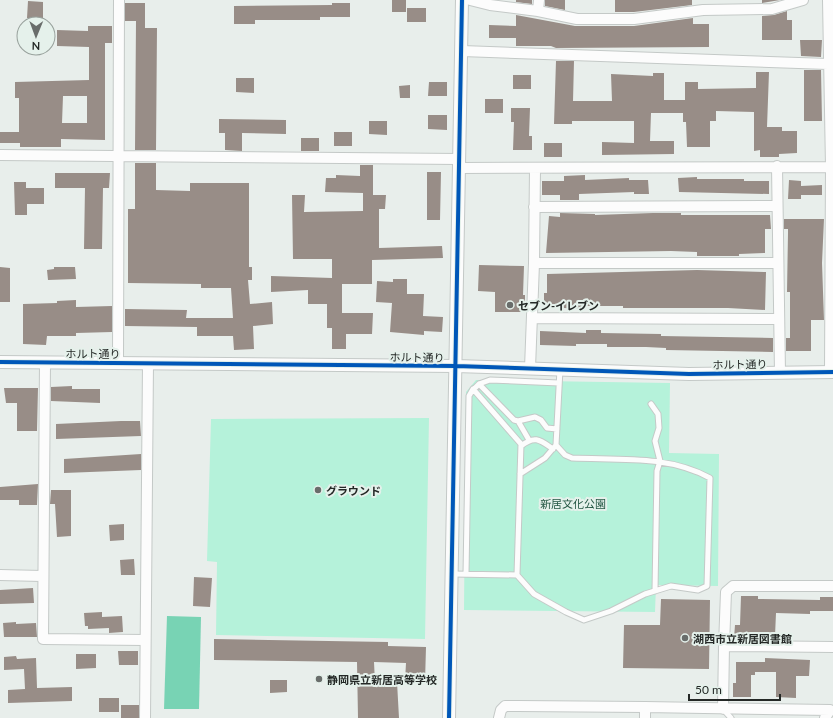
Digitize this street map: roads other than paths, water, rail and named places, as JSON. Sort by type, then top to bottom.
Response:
[{"type":"street","points":[[118,362],[117,157],[119,0]]},
{"type":"street","points":[[448,718],[453,574],[462,0]]},
{"type":"street","points":[[470,0],[490,5],[538,11],[576,19],[601,20],[634,19],[753,4],[772,9],[803,0]]},
{"type":"street","points":[[538,11],[539,0]]},
{"type":"street","points":[[828,0],[828,64],[832,167],[832,372]]},
{"type":"street","points":[[462,51],[828,64]]},
{"type":"street","points":[[0,155],[459,164],[535,169],[776,166],[832,167]]},
{"type":"street","points":[[776,166],[780,373]]},
{"type":"street","points":[[530,368],[534,262],[535,169]]},
{"type":"street","points":[[534,207],[777,206]]},
{"type":"street","points":[[534,262],[778,263]]},
{"type":"street","points":[[532,318],[779,320]]},
{"type":"street","name":"ホルト通り","points":[[0,362],[456,366],[689,374],[832,372]]},
{"type":"street","points":[[45,362],[42,576],[43,639],[146,640]]},
{"type":"street","points":[[146,718],[148,363]]},
{"type":"street","points":[[0,575],[42,576]]},
{"type":"street","points":[[723,709],[726,592],[728,588],[733,586],[833,586]]},
{"type":"street","points":[[724,646],[833,647]]},
{"type":"street","points":[[500,718],[501,710],[505,706],[645,707],[829,712]]},
{"type":"street","points":[[645,707],[645,718]]},
{"type":"lane","points":[[520,474],[545,458],[555,447],[560,369]]},
{"type":"lane","points":[[466,574],[469,396],[479,384],[490,380],[559,384]]},
{"type":"lane","points":[[479,384],[518,421],[529,440]]},
{"type":"lane","points":[[474,389],[521,444],[517,575],[534,594],[566,612],[584,620],[611,612],[645,594],[671,586],[698,590],[707,586],[710,478],[696,471],[660,461],[572,458],[565,455],[555,447],[539,440],[529,440],[521,446]]},
{"type":"lane","points":[[651,404],[658,414],[659,428],[655,442],[660,461],[657,471],[655,592]]},
{"type":"lane","points":[[518,421],[535,417],[541,420],[547,428],[557,430]]},
{"type":"lane","points":[[453,574],[517,575]]},
{"type":"lane","points":[[723,709],[731,718]]},
{"type":"place","name":"セブン-イレブン","points":[[510,305]]},
{"type":"place","name":"グラウンド","points":[[318,490]]},
{"type":"place","name":"湖西市立新居図書館","points":[[685,638]]},
{"type":"place","name":"静岡県立新居高等学校","points":[[319,679]]},
{"type":"park label","name":"新居文化公園","points":[[573,503]]}]
